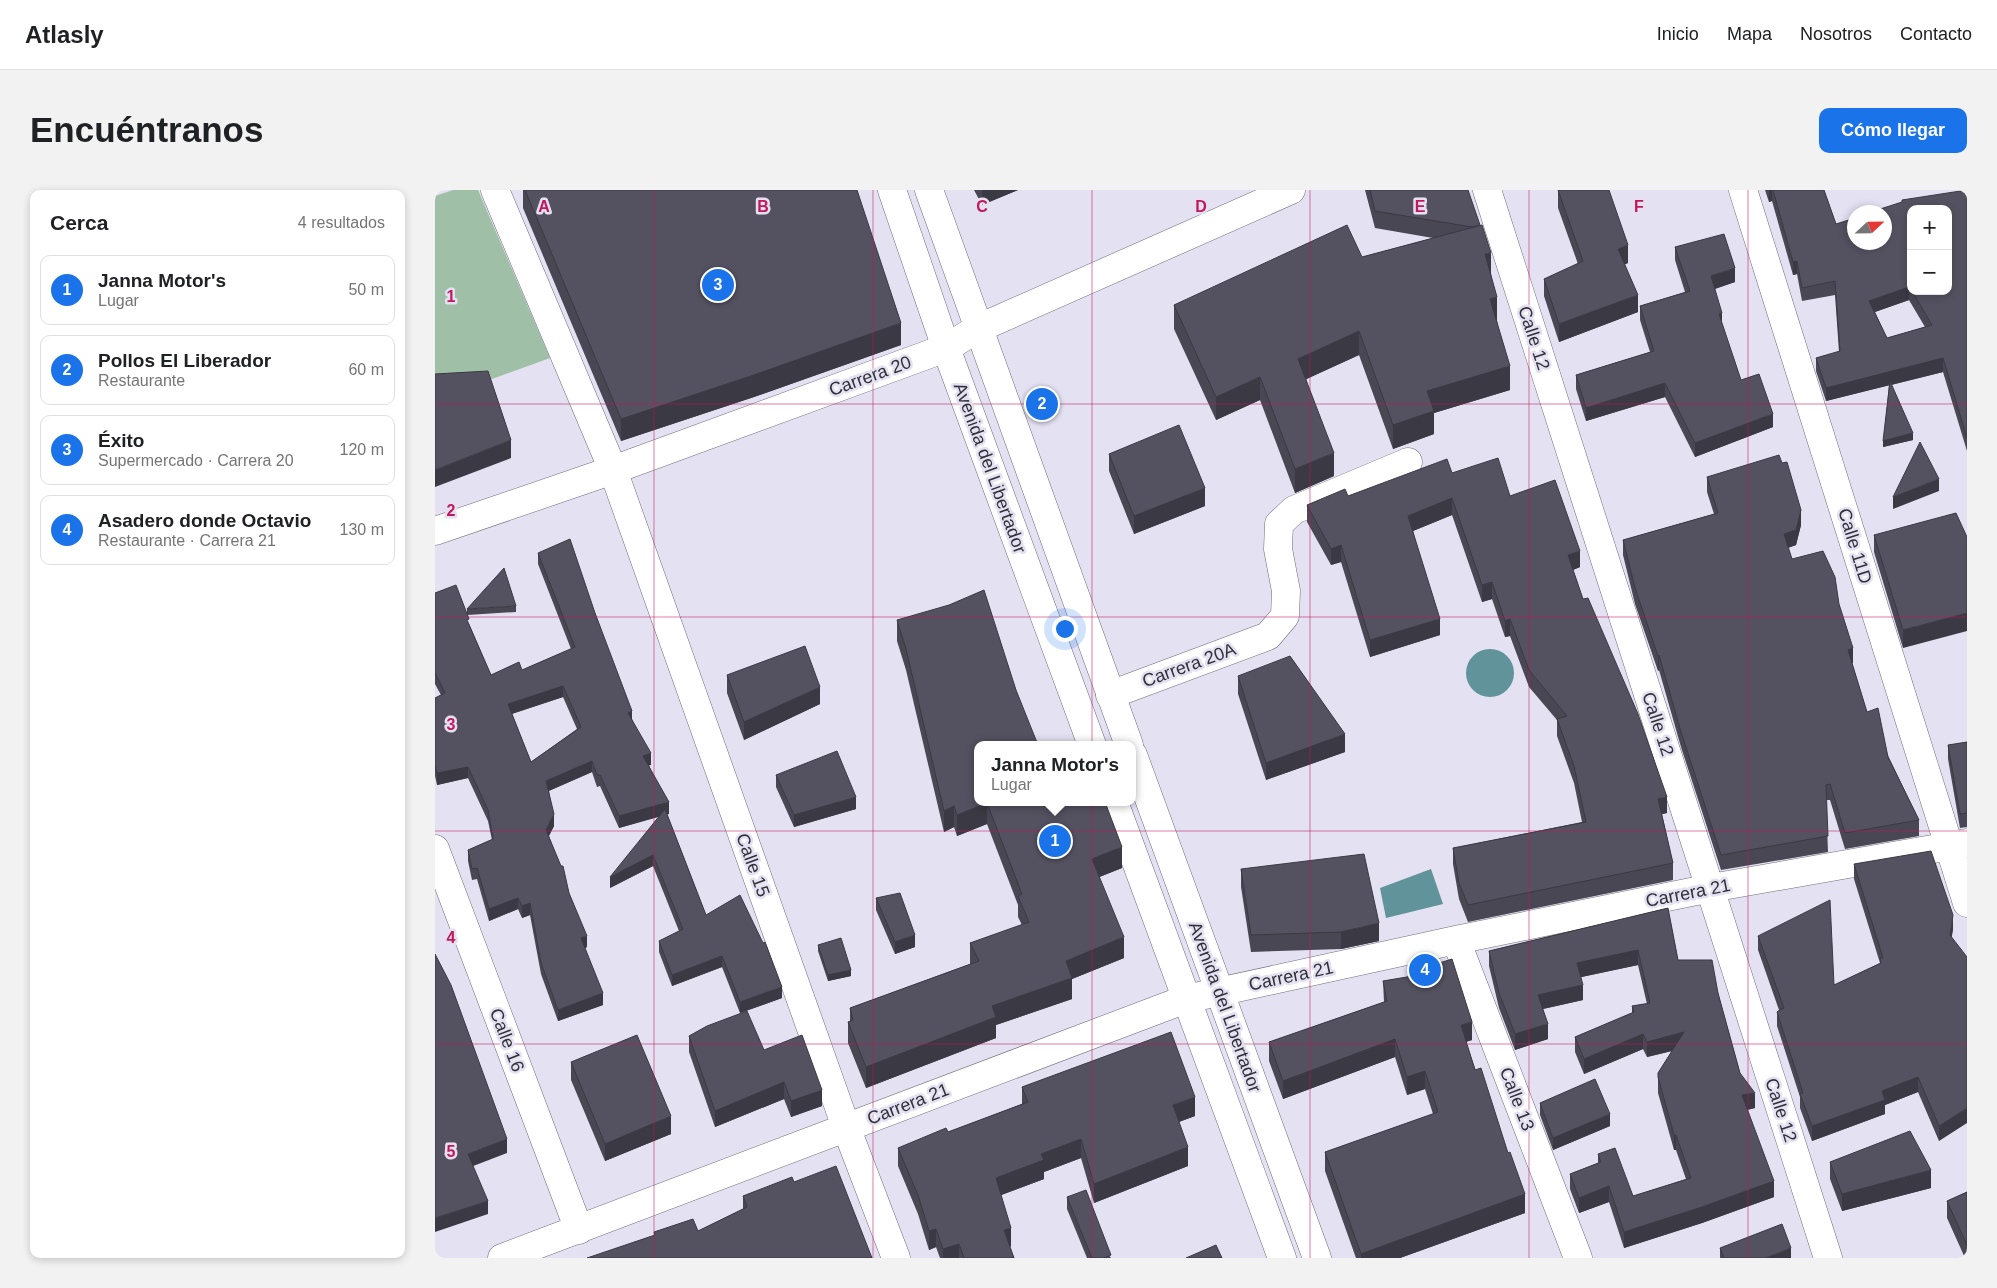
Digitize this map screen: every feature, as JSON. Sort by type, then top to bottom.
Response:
[{"type":"street","name":"Calle 15","points":[[495,190],[613,470],[846,1127],[897,1258]]},
{"type":"street","name":"Avenida del Libertador","points":[[892,190],[946,348],[1092,741]]},
{"type":"street","name":"Avenida del Libertador","points":[[929,190],[977,329],[1127,741]]},
{"type":"street","name":"Carrera 20","points":[[435,531],[613,470],[946,348],[977,329],[1291,190]]},
{"type":"street","name":"Calle 12","points":[[1487,190],[1828,1258]]},
{"type":"street","name":"Calle 11D","points":[[1743,190],[1958,845],[1967,903]]},
{"type":"street","name":"Carrera 20A","points":[[1110,695],[1269,636],[1285,616],[1286,591],[1278,549],[1279,524],[1294,510],[1409,462]]},
{"type":"street","name":"Avenida del Libertador","points":[[1136,764],[1317,1258]]},
{"type":"street","name":"Avenida del Libertador","points":[[1115,806],[1282,1258]]},
{"type":"street","name":"Carrera 21","points":[[502,1258],[1187,999],[1456,940],[1711,888],[1958,845]]},
{"type":"street","name":"Calle 16","points":[[435,849],[579,1230]]},
{"type":"street","name":"Calle 13","points":[[1456,940],[1578,1258]]},
{"type":"shaded area","points":[[453,190],[478,190],[550,358],[489,380],[435,379],[435,196]]},
{"type":"shaded area","points":[[1485,649],[1495,649],[1507,656],[1514,668],[1514,678],[1507,690],[1495,697],[1485,697],[1477,693],[1470,686],[1466,678],[1466,668],[1470,660],[1477,653]]},
{"type":"shaded area","points":[[1431,869],[1443,904],[1386,918],[1380,888]]},
{"type":"building","points":[[525,190],[857,190],[901,323],[754,375],[621,419]]},
{"type":"building","points":[[1370,190],[1468,190],[1480,225],[1472,227],[1375,211]]},
{"type":"building","points":[[1558,190],[1609,190],[1628,245],[1618,249],[1638,295],[1559,324],[1544,279],[1583,261]]},
{"type":"building","points":[[1773,190],[1824,190],[1836,224],[1847,221],[1847,250],[1892,250],[1892,205],[1902,202],[1902,200],[1967,190],[1967,438],[1943,358],[1826,388],[1816,358],[1840,351],[1835,281],[1802,288],[1797,261],[1793,262]]},
{"type":"building","points":[[1347,225],[1362,257],[1482,225],[1491,253],[1485,254],[1497,297],[1490,299],[1510,366],[1427,391],[1434,411],[1393,425],[1359,331],[1298,359],[1334,453],[1295,469],[1260,377],[1216,397],[1174,305]]},
{"type":"building","points":[[1724,234],[1735,268],[1711,276],[1722,313],[1719,314],[1741,380],[1759,374],[1773,414],[1695,443],[1665,383],[1586,408],[1576,375],[1654,351],[1640,306],[1690,291],[1675,247]]},
{"type":"building","points":[[488,371],[511,440],[435,470],[435,374]]},
{"type":"building","points":[[1890,381],[1913,433],[1883,441]]},
{"type":"building","points":[[1179,425],[1205,488],[1134,516],[1109,454]]},
{"type":"building","points":[[1920,442],[1939,479],[1893,497]]},
{"type":"building","points":[[1779,455],[1782,463],[1787,462],[1801,510],[1796,530],[1784,534],[1792,559],[1823,551],[1835,577],[1839,604],[1853,648],[1848,650],[1867,712],[1878,708],[1888,757],[1919,820],[1845,833],[1830,784],[1826,785],[1828,836],[1721,855],[1681,732],[1659,655],[1635,588],[1623,540],[1718,513],[1707,477]]},
{"type":"building","points":[[1498,458],[1510,496],[1555,480],[1580,551],[1568,555],[1583,599],[1588,598],[1638,714],[1667,797],[1658,799],[1673,863],[1468,905],[1459,883],[1453,848],[1586,822],[1574,766],[1557,719],[1567,716],[1529,670],[1510,619],[1505,621],[1492,582],[1482,585],[1452,498],[1408,516],[1440,619],[1370,640],[1341,545],[1331,549],[1307,505],[1345,489],[1348,496],[1447,459],[1452,473]]},
{"type":"building","points":[[1956,513],[1967,537],[1967,613],[1903,630],[1874,535]]},
{"type":"building","points":[[570,539],[595,613],[632,711],[628,713],[651,753],[643,756],[669,802],[619,816],[600,775],[597,775],[592,761],[546,781],[554,814],[546,830],[561,866],[563,866],[569,893],[587,936],[581,938],[603,993],[558,1010],[541,963],[530,903],[522,906],[518,898],[489,909],[477,868],[472,869],[468,850],[493,839],[488,810],[468,767],[437,773],[435,765],[435,698],[445,693],[435,673],[435,593],[456,585],[469,619],[467,620],[491,675],[519,662],[522,670],[575,647],[538,553]],"holes":[[[563,686],[581,727],[531,762],[508,704]]]},
{"type":"building","points":[[504,568],[516,606],[467,609]]},
{"type":"building","points":[[984,590],[1016,690],[1036,741],[974,741],[974,806],[980,806],[957,815],[954,806],[944,811],[906,649],[897,620],[949,605]]},
{"type":"building","points":[[805,646],[820,687],[744,722],[727,675]]},
{"type":"building","points":[[1290,656],[1345,734],[1266,763],[1238,676]]},
{"type":"building","points":[[1967,742],[1967,813],[1960,814],[1948,745]]},
{"type":"building","points":[[837,751],[856,797],[794,815],[776,775]]},
{"type":"building","points":[[988,806],[1107,806],[1122,847],[1092,859],[1124,937],[1066,961],[1072,978],[992,1006],[996,1017],[866,1067],[848,1022],[853,1020],[850,1008],[979,961],[970,943],[1029,922],[1018,896],[1022,894]]},
{"type":"building","points":[[665,809],[706,915],[740,895],[763,943],[765,942],[782,987],[740,1002],[722,956],[672,975],[659,941],[683,929],[653,855],[610,877]]},
{"type":"building","points":[[1931,851],[1953,915],[1950,935],[1967,957],[1967,1108],[1939,1126],[1918,1077],[1882,1091],[1885,1100],[1812,1126],[1800,1094],[1803,1093],[1777,1012],[1784,1008],[1758,936],[1830,900],[1834,985],[1881,963],[1880,958],[1883,958],[1854,864]]},
{"type":"building","points":[[1364,854],[1379,923],[1341,932],[1251,935],[1241,869]]},
{"type":"building","points":[[900,893],[915,935],[895,942],[876,898]]},
{"type":"building","points":[[1668,908],[1678,960],[1712,960],[1718,993],[1740,1073],[1755,1093],[1742,1095],[1774,1181],[1624,1232],[1609,1186],[1579,1198],[1570,1174],[1601,1162],[1598,1154],[1615,1148],[1633,1196],[1691,1178],[1676,1135],[1674,1135],[1658,1077],[1658,1073],[1684,1032],[1647,1042],[1643,1034],[1584,1059],[1575,1037],[1634,1012],[1632,1006],[1650,1003],[1638,950],[1577,963],[1583,985],[1538,995],[1548,1024],[1515,1034],[1499,993],[1489,951]]},
{"type":"building","points":[[841,938],[851,970],[828,975],[818,945]]},
{"type":"building","points":[[435,954],[451,985],[507,1139],[468,1154],[488,1201],[435,1218]]},
{"type":"building","points":[[1452,959],[1472,1022],[1461,1025],[1475,1070],[1481,1068],[1508,1153],[1510,1152],[1525,1194],[1361,1254],[1325,1152],[1438,1112],[1425,1071],[1407,1077],[1395,1039],[1283,1081],[1269,1042],[1387,1001],[1383,981],[1419,975],[1417,970]]},
{"type":"building","points":[[747,1011],[764,1050],[802,1035],[822,1090],[791,1101],[784,1082],[715,1111],[689,1036],[707,1026]]},
{"type":"building","points":[[1171,1032],[1195,1097],[1173,1105],[1188,1147],[1094,1184],[1081,1139],[1041,1154],[1044,1160],[996,1178],[1011,1228],[1004,1230],[1014,1258],[964,1258],[959,1244],[943,1249],[936,1229],[929,1231],[918,1195],[898,1148],[946,1128],[948,1132],[1028,1102],[1022,1087]]},
{"type":"building","points":[[637,1035],[671,1116],[605,1144],[571,1062]]},
{"type":"building","points":[[1595,1079],[1610,1114],[1553,1138],[1540,1103]]},
{"type":"building","points":[[1910,1131],[1931,1170],[1842,1194],[1830,1162]]},
{"type":"building","points":[[836,1166],[872,1258],[587,1258],[655,1235],[654,1232],[693,1219],[698,1231],[747,1207],[743,1196],[792,1177],[794,1182]]},
{"type":"building","points":[[1086,1190],[1111,1255],[1104,1258],[1092,1258],[1067,1197]]},
{"type":"building","points":[[1967,1192],[1967,1245],[1947,1201]]},
{"type":"building","points":[[1782,1224],[1791,1248],[1766,1258],[1724,1258],[1720,1248]]},
{"type":"building","points":[[1216,1245],[1222,1258],[1186,1258]]},
{"type":"place","name":"Éxito","points":[[718,285]]},
{"type":"place","name":"Pollos El Liberador","points":[[1042,404]]},
{"type":"place","name":"Janna Motor's","points":[[1055,841]]},
{"type":"place","name":"Asadero donde Octavio","points":[[1425,970]]}]
